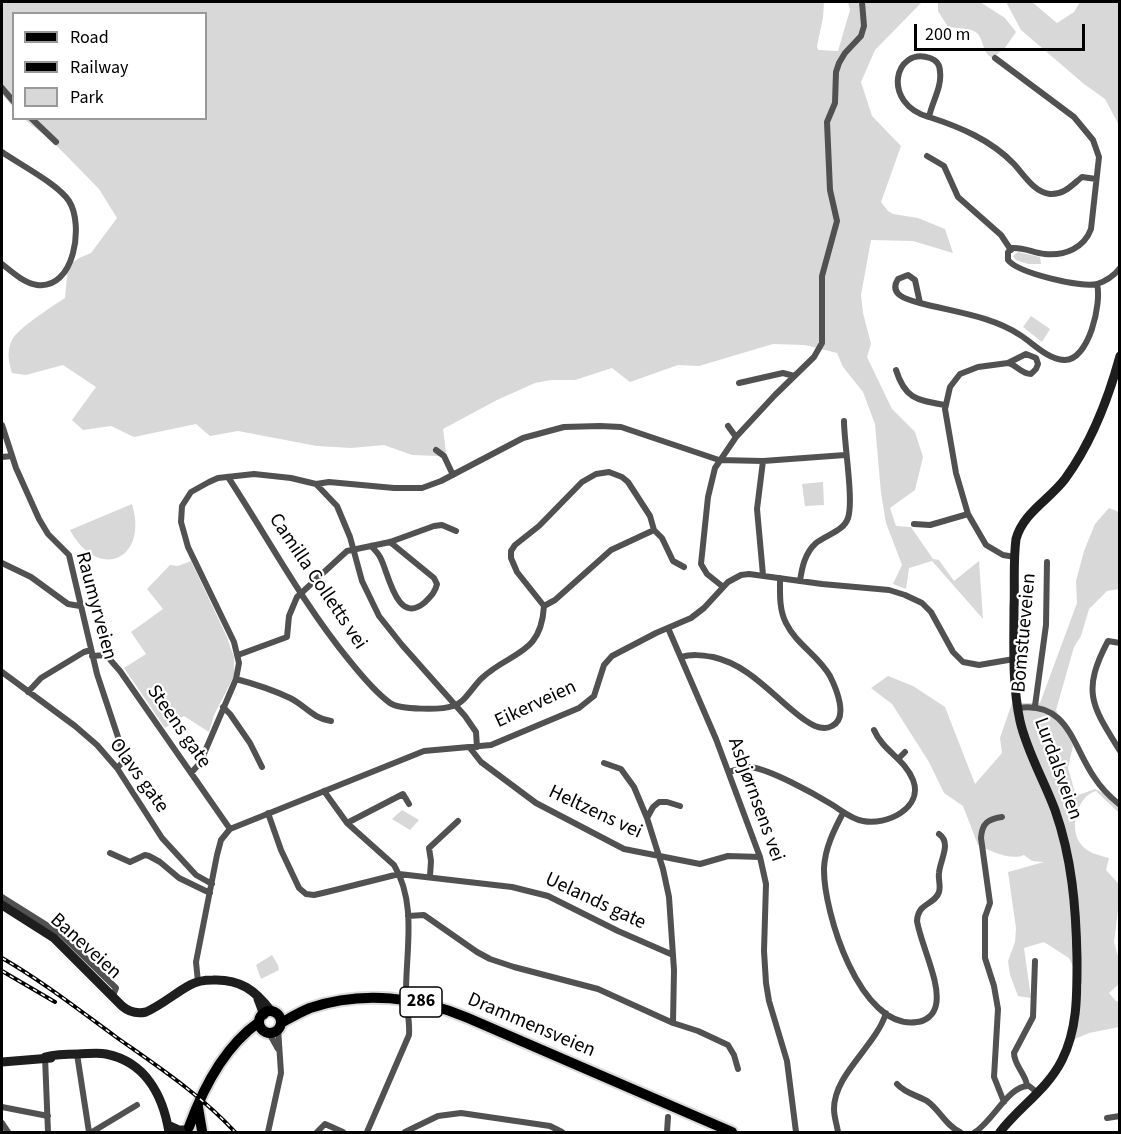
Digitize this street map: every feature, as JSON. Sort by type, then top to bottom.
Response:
[{"type":"main road","name":"Lurdalsveien","points":[[1003,1131],[1010,1119],[1038,1093],[1059,1065],[1067,1050],[1074,1026],[1077,999],[1076,918],[1071,872],[1063,838],[1024,735],[1018,708],[1014,659],[1016,539],[1023,521],[1058,487],[1086,443],[1107,400],[1119,356]]},
{"type":"main road","name":"Baneveien","points":[[2,905],[54,938],[125,1009],[142,1013],[198,982]]},
{"type":"main road","points":[[198,982],[232,981],[246,985],[256,994],[270,1022]]},
{"type":"main road","name":"Drammensveien","points":[[186,1130],[207,1083],[227,1054],[250,1029],[307,1009],[351,999],[406,1000],[428,1004],[461,1015],[732,1132]]},
{"type":"main road","points":[[2,1062],[67,1057],[77,1054],[110,1055],[139,1070],[157,1091],[169,1129],[186,1130],[195,1127],[203,1132]]},
{"type":"main road","points":[[198,1104],[203,1132]]},
{"type":"street","points":[[722,586],[703,570],[700,558],[711,480],[719,460],[736,437],[814,357],[823,337],[822,276],[837,221],[830,190],[827,122],[835,103],[835,79],[839,63],[861,36],[864,26],[862,2]]},
{"type":"street","points":[[928,117],[940,82],[940,73],[934,60],[919,56],[908,61],[901,68],[897,84],[898,92],[906,104],[916,112],[928,117],[975,135],[1010,160],[1043,192],[1059,193],[1083,177],[1096,179]]},
{"type":"street","points":[[994,58],[1013,75],[1074,117],[1089,132],[1100,157],[1088,238],[1074,249],[1054,254],[1020,248],[1011,249]]},
{"type":"street","points":[[2,88],[12,100]]},
{"type":"street","points":[[33,120],[57,142]]},
{"type":"street","points":[[2,152],[59,190],[68,199],[74,216],[75,235],[68,267],[63,276],[51,283],[36,285],[2,264]]},
{"type":"street","points":[[927,156],[948,170],[958,196],[1001,235],[1011,249]]},
{"type":"street","points":[[1011,249],[1008,252],[1008,260],[1017,268],[1083,285],[1097,284],[1107,279],[1119,268]]},
{"type":"street","points":[[920,303],[915,280],[908,275],[898,279],[895,287],[898,294],[904,298],[920,303],[1004,325],[1046,353],[1066,360],[1077,356],[1084,347],[1098,302],[1097,284]]},
{"type":"street","points":[[1008,363],[1028,374],[1034,372],[1038,364],[1035,358],[1026,354],[1008,363],[978,367],[960,374],[950,387],[945,405],[955,465],[968,514],[986,545],[1003,555],[1015,557]]},
{"type":"street","points":[[896,370],[903,387],[912,397],[945,405]]},
{"type":"street","points":[[739,383],[783,373],[794,376]]},
{"type":"street","points":[[800,581],[809,551],[848,521],[850,496],[844,421]]},
{"type":"street","name":"Raumyrveien","points":[[2,425],[12,456],[44,528],[69,555],[92,653],[123,752],[122,763],[117,768]]},
{"type":"street","points":[[728,426],[736,437]]},
{"type":"street","points":[[191,773],[200,763],[239,670],[238,655],[230,634],[188,547],[181,522],[182,506],[191,492],[209,482],[254,474],[316,484],[329,482],[394,488],[422,488],[453,475],[523,438],[564,427],[621,428],[719,460],[763,461],[845,455]]},
{"type":"street","points":[[436,450],[444,456],[453,475]]},
{"type":"street","points":[[2,457],[12,456]]},
{"type":"street","points":[[763,461],[757,509],[763,575]]},
{"type":"street","points":[[456,706],[487,673],[515,657],[532,642],[541,629],[544,606],[517,572],[512,551],[515,545],[539,526],[582,482],[596,474],[609,472],[622,477],[635,491],[650,516],[654,530],[662,538],[673,561],[684,567]]},
{"type":"street","name":"Camilla Colletts vei","points":[[228,477],[333,641],[359,673],[390,703],[407,708],[456,706]]},
{"type":"street","points":[[316,484],[337,506],[354,549],[362,581],[379,616],[465,716],[476,732],[473,748]]},
{"type":"street","points":[[914,524],[930,525],[968,514]]},
{"type":"street","points":[[238,655],[287,637],[292,607],[301,593],[341,556],[354,549],[390,542],[434,526],[442,525],[456,531]]},
{"type":"street","points":[[544,606],[555,600],[611,550],[654,530]]},
{"type":"street","points":[[371,546],[380,557],[392,591],[400,601],[408,607],[421,606],[433,595],[437,584],[434,578],[390,542]]},
{"type":"street","name":"Bomstueveien","points":[[1035,706],[1046,625],[1047,562]]},
{"type":"street","points":[[2,563],[31,578],[68,604],[80,606]]},
{"type":"street","name":"Eikerveien","points":[[230,830],[424,751],[473,748],[502,742],[585,705],[594,696],[604,665],[612,656],[698,614],[722,586],[741,575],[763,575],[889,590],[922,603],[931,612],[953,652],[963,662],[980,665],[1014,659]]},
{"type":"street","points":[[681,657],[700,654],[729,662],[763,684],[807,722],[823,728],[831,728],[837,723],[840,706],[830,677],[786,624],[782,610],[780,578]]},
{"type":"street","name":"Asbjørnsens vei","points":[[668,628],[729,771],[760,857],[766,884],[764,951],[766,983],[787,1061],[796,1132]]},
{"type":"street","points":[[1119,643],[1108,641],[1095,668],[1093,700],[1101,722],[1119,751]]},
{"type":"street","points":[[28,692],[41,678],[84,652],[92,653]]},
{"type":"street","name":"Steens gate","points":[[92,653],[110,659],[230,830]]},
{"type":"street","name":"Olavs gate","points":[[2,672],[97,745],[117,768],[162,838],[196,875],[212,884]]},
{"type":"street","points":[[236,679],[283,695],[301,704],[316,717],[331,721]]},
{"type":"street","points":[[1018,708],[1035,706],[1051,712],[1063,723],[1095,778],[1119,805]]},
{"type":"street","points":[[224,707],[250,743],[262,767]]},
{"type":"street","points":[[729,771],[746,767],[763,770],[855,819],[873,823],[884,821],[902,812],[913,798],[915,786],[910,773],[879,742],[874,730]]},
{"type":"street","name":"Heltzens vei","points":[[473,748],[474,755],[519,792],[549,811],[624,849],[700,864],[728,856],[760,857]]},
{"type":"street","points":[[898,759],[905,752]]},
{"type":"street","points":[[604,763],[621,769],[634,787],[660,855],[669,897],[674,970],[672,1023]]},
{"type":"street","points":[[324,790],[347,823],[386,856],[399,873],[406,900],[408,916],[406,1000],[410,1024],[409,1035],[367,1132]]},
{"type":"street","points":[[347,823],[403,794],[409,804]]},
{"type":"street","points":[[647,818],[659,802],[680,806]]},
{"type":"street","name":"Uelands gate","points":[[268,813],[285,860],[299,888],[306,894],[314,895],[399,873],[535,891],[673,956]]},
{"type":"street","points":[[843,813],[827,847],[825,858],[824,881],[827,903],[852,972],[864,993],[886,1013],[906,1023],[926,1019],[934,1010],[937,996],[918,929],[918,917],[922,908],[939,892],[939,874],[945,847],[944,839],[939,834]]},
{"type":"street","points":[[1002,817],[986,822],[981,831],[981,838],[990,903],[985,917],[985,958],[994,986],[998,1009],[994,1077],[1004,1102]]},
{"type":"street","points":[[430,876],[429,848],[458,821]]},
{"type":"street","points":[[198,982],[196,962],[221,840],[230,830]]},
{"type":"street","points":[[110,853],[130,861],[145,855],[149,856],[179,878],[210,893]]},
{"type":"street","name":"Baneveien","points":[[2,897],[61,934],[116,988],[113,996]]},
{"type":"street","points":[[408,916],[424,915],[490,959],[514,968],[598,988],[672,1023],[698,1031],[728,1045],[738,1069]]},
{"type":"street","points":[[1027,1085],[1014,1053],[1033,1017],[1035,962]]},
{"type":"street","points":[[838,1132],[834,1111],[838,1091],[853,1064],[874,1039],[886,1013]]},
{"type":"street","points":[[268,1132],[281,1073],[280,1053],[270,1022]]},
{"type":"street","points":[[77,1054],[90,1132],[136,1105]]},
{"type":"street","points":[[45,1057],[48,1132]]},
{"type":"street","points":[[897,1084],[906,1092],[929,1102],[950,1126],[960,1132]]},
{"type":"street","points":[[975,1132],[987,1123],[1018,1088],[1031,1086],[1038,1093]]},
{"type":"street","points":[[2,1107],[48,1116]]},
{"type":"street","points":[[405,1132],[438,1116],[462,1113],[550,1126],[561,1132]]},
{"type":"street","points":[[1107,1118],[1119,1116]]},
{"type":"street","points":[[667,1132],[668,1118]]},
{"type":"street","points":[[2,1123],[8,1132]]},
{"type":"street","points":[[317,1132],[325,1124],[343,1132]]},
{"type":"green space","points":[[2,2],[824,2],[818,50],[838,51],[850,10],[848,2],[922,2],[875,50],[861,82],[872,116],[901,146],[881,202],[893,214],[918,218],[945,229],[953,253],[913,241],[871,240],[861,295],[871,344],[867,357],[892,409],[915,432],[923,457],[915,490],[890,508],[896,526],[911,527],[933,559],[939,560],[954,581],[979,561],[983,619],[932,561],[909,568],[906,589],[893,584],[902,565],[886,523],[875,424],[863,392],[843,367],[837,353],[805,345],[773,344],[699,366],[678,365],[630,382],[612,368],[575,380],[535,383],[443,429],[446,452],[438,456],[412,455],[384,445],[351,448],[317,446],[238,431],[210,436],[196,424],[134,437],[111,426],[83,430],[72,420],[96,387],[63,365],[26,375],[12,373],[9,348],[12,340],[21,330],[65,298],[68,266],[91,253],[117,218],[99,189],[53,142],[25,120],[207,120],[207,12],[12,12],[12,106],[2,94]]},
{"type":"green space","points":[[938,2],[980,2],[1005,18],[1016,32],[1005,48],[992,58],[986,53],[977,33],[967,29],[948,27],[938,11]]},
{"type":"green space","points":[[1006,2],[1032,2],[1057,23],[1074,12],[1080,2],[1119,2],[1119,125],[1105,99],[1021,30]]},
{"type":"green space","points":[[1018,252],[1040,257],[1041,264],[1028,264],[1016,260],[1013,256]]},
{"type":"green space","points":[[1031,316],[1050,329],[1042,342],[1023,327]]},
{"type":"green space","points":[[823,482],[824,505],[805,506],[802,484]]},
{"type":"green space","points":[[132,504],[135,523],[133,539],[127,551],[118,558],[106,559],[94,556],[81,546],[70,530]]},
{"type":"green space","points":[[1109,508],[1119,512],[1119,589],[1107,591],[1089,609],[1081,636],[1074,647],[1056,710],[1073,746],[1068,768],[1076,796],[1095,789],[1119,802],[1119,813],[1096,791],[1089,794],[1077,813],[1075,829],[1080,843],[1086,849],[1109,858],[1106,870],[1119,884],[1114,942],[1119,960],[1119,984],[1109,993],[1119,1002],[1119,1027],[1089,1033],[1075,1039],[1082,985],[1069,958],[1044,942],[1024,948],[1031,998],[1018,996],[1010,975],[1008,961],[1015,942],[1016,928],[1008,872],[1044,862],[1032,861],[1024,855],[1013,857],[1001,854],[978,845],[963,806],[944,793],[929,762],[892,704],[871,688],[888,676],[913,686],[945,707],[975,784],[1002,753],[1000,738],[1012,703],[1040,703],[1077,603],[1076,581],[1084,551],[1095,524]]},
{"type":"green space","points":[[191,561],[234,657],[234,676],[214,715],[209,732],[184,716],[165,728],[124,668],[146,654],[131,632],[163,609],[147,589],[170,565],[178,566]]},
{"type":"green space","points":[[402,810],[419,820],[410,830],[392,819]]},
{"type":"green space","points":[[272,955],[279,970],[261,979],[256,965]]},
{"type":"railway","points":[[2,958],[46,986],[178,1082],[222,1118],[235,1132]]},
{"type":"railway","points":[[2,971],[55,1002]]}]
